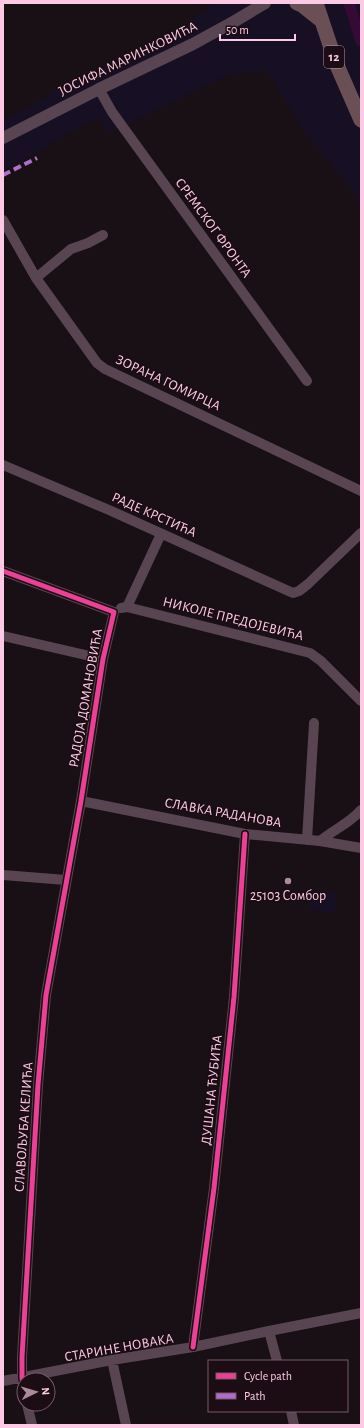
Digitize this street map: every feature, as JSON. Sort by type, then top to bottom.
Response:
[{"type":"main road","points":[[297,3],[322,20]]},
{"type":"main road","name":"12","points":[[316,3],[336,63],[361,120]]},
{"type":"main road","points":[[320,3],[322,20]]},
{"type":"street","name":"ЈОСИФА МАРИНКОВИЋА","points":[[3,138],[99,89],[194,44],[265,3]]},
{"type":"street","name":"СРЕМСКОГ ФРОНТА","points":[[99,89],[117,118],[307,381]]},
{"type":"street","name":"ЗОРАНА ГОМИРЦА","points":[[3,220],[36,278],[97,363],[105,369],[361,491]]},
{"type":"street","points":[[36,278],[71,249],[88,243],[103,235]]},
{"type":"street","name":"РАДЕ КРСТИЋА","points":[[3,465],[109,510],[293,592],[299,591],[308,584],[361,533]]},
{"type":"street","points":[[128,607],[161,534]]},
{"type":"street","name":"РАДОЈА ДОМАНОВИЋА","points":[[3,571],[114,612],[128,607]]},
{"type":"street","name":"НИКОЛЕ ПРЕДОЈЕВИЋА","points":[[128,607],[310,653],[321,661],[361,700]]},
{"type":"street","name":"РАДОЈА ДОМАНОВИЋА","points":[[66,880],[81,801],[103,659],[114,612]]},
{"type":"street","points":[[3,636],[103,659]]},
{"type":"street","points":[[307,840],[314,723]]},
{"type":"street","name":"СЛАВКА РАДАНОВА","points":[[81,801],[245,834],[320,841],[361,848]]},
{"type":"street","points":[[320,841],[330,832],[346,823],[361,810]]},
{"type":"street","name":"ДУШАНА ЋУБИЋА","points":[[193,1347],[214,1188],[234,997],[245,834]]},
{"type":"street","points":[[3,875],[66,880]]},
{"type":"street","name":"СЛАВОЉУБА КЕЛИЋА","points":[[22,1372],[38,1084],[46,995],[66,880]]},
{"type":"street","name":"СТАРИНЕ НОВАКА","points":[[52,1372],[112,1360],[193,1347],[361,1313]]},
{"type":"street","points":[[269,1331],[277,1360]]},
{"type":"street","points":[[112,1360],[126,1425]]},
{"type":"street","points":[[3,1381],[16,1379]]},
{"type":"street","points":[[29,1412],[32,1425]]},
{"type":"street","points":[[291,1412],[294,1425]]},
{"type":"shaded area","points":[[215,3],[361,3],[361,201],[304,131],[267,71],[230,74],[109,133],[98,117],[3,171],[3,120],[186,24]]},
{"type":"shaded area","points":[[312,890],[337,893],[335,913],[310,910]]},
{"type":"waterway","points":[[349,3],[361,41]]},
{"type":"marked path","points":[[3,175],[37,158]]},
{"type":"cycle path","points":[[3,571],[114,612],[103,659],[81,801],[46,995],[38,1085],[22,1372]]},
{"type":"cycle path","points":[[193,1347],[214,1188],[234,997],[245,834]]},
{"type":"place","name":"25103 Сомбор","points":[[288,881]]}]
